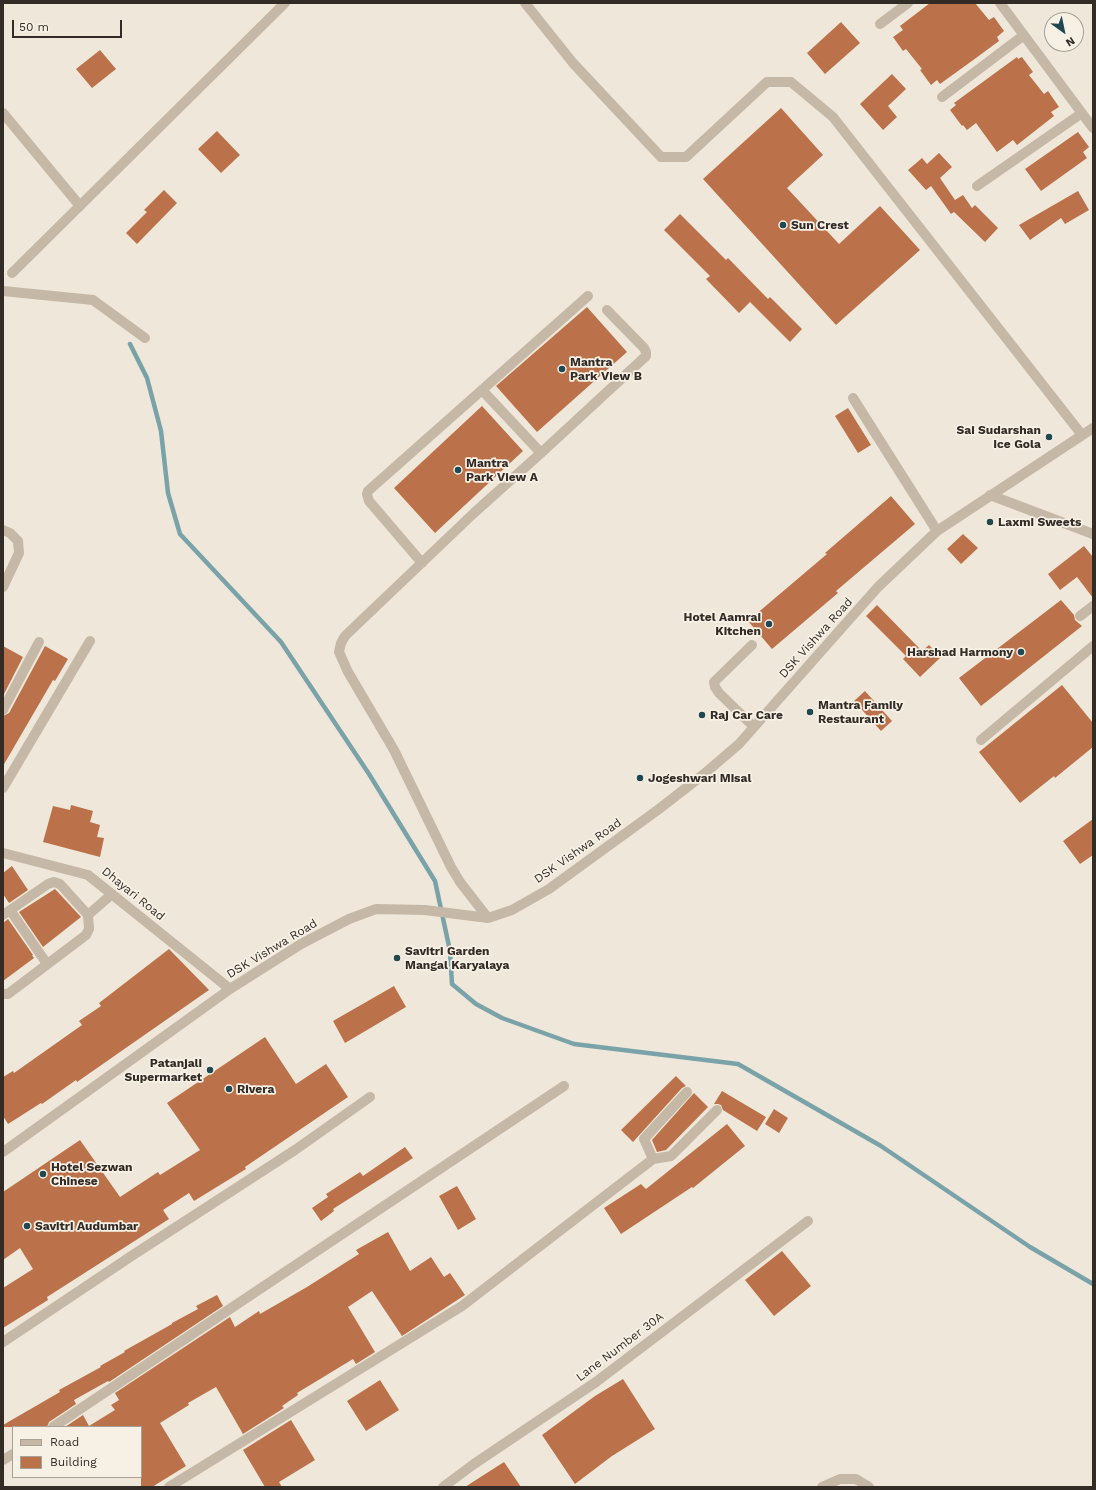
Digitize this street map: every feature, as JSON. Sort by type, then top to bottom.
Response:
[{"type":"street","points":[[12,273],[285,3]]},
{"type":"street","points":[[525,3],[573,63],[661,157],[686,157],[767,82],[791,82],[833,117],[1082,435]]},
{"type":"street","points":[[880,24],[908,3]]},
{"type":"street","points":[[1000,3],[1093,128]]},
{"type":"street","points":[[942,97],[1024,34]]},
{"type":"street","points":[[3,113],[80,206]]},
{"type":"street","points":[[977,186],[1082,113]]},
{"type":"street","points":[[3,291],[94,300],[145,338]]},
{"type":"street","points":[[422,563],[369,502],[367,494],[588,296]]},
{"type":"street","points":[[488,918],[460,882],[451,867],[394,750],[348,672],[339,652],[341,643],[345,636],[475,512],[646,356],[644,348],[607,310]]},
{"type":"street","points":[[482,390],[541,453]]},
{"type":"street","points":[[852,398],[937,531]]},
{"type":"street","name":"DSK Vishwa Road","points":[[3,1152],[230,989],[301,944],[349,919],[376,909],[425,910],[488,918],[512,910],[549,889],[659,809],[704,774],[739,744],[878,587],[937,531],[1093,428]]},
{"type":"street","points":[[990,495],[1093,534]]},
{"type":"street","points":[[3,530],[10,533],[18,541],[19,553],[3,587]]},
{"type":"street","points":[[1080,616],[1093,606]]},
{"type":"street","points":[[3,788],[90,641]]},
{"type":"street","points":[[3,710],[39,642]]},
{"type":"street","points":[[752,645],[714,682],[719,693],[754,727]]},
{"type":"street","points":[[981,740],[1093,646]]},
{"type":"street","name":"Dhayari Road","points":[[3,853],[88,875],[230,989]]},
{"type":"street","points":[[3,994],[8,994],[48,964],[86,935],[89,929],[88,915],[60,884],[54,882],[48,884],[6,913],[48,964]]},
{"type":"street","points":[[88,915],[112,894]]},
{"type":"street","points":[[55,1426],[564,1086]]},
{"type":"street","points":[[653,1159],[644,1139],[687,1092]]},
{"type":"street","points":[[3,1342],[133,1255],[295,1150],[370,1097]]},
{"type":"street","points":[[169,1487],[462,1306],[653,1159],[671,1156],[717,1110]]},
{"type":"street","name":"Lane Number 30A","points":[[443,1487],[596,1382],[808,1220]]},
{"type":"street","points":[[3,1460],[12,1455]]},
{"type":"street","points":[[822,1487],[840,1479],[856,1479],[869,1487]]},
{"type":"building","points":[[930,3],[975,3],[989,20],[994,17],[1004,31],[997,37],[999,41],[940,84],[937,80],[931,85],[920,70],[922,69],[906,49],[903,51],[893,37],[903,30],[900,26]]},
{"type":"building","points":[[841,22],[860,43],[825,74],[807,53]]},
{"type":"building","points":[[100,50],[116,69],[92,88],[76,69]]},
{"type":"building","points":[[1017,57],[1018,59],[1022,57],[1033,72],[1029,75],[1044,94],[1048,91],[1059,107],[1051,112],[1054,116],[1017,145],[1013,140],[997,152],[976,123],[967,130],[963,125],[962,126],[950,110],[956,105],[954,103]]},
{"type":"building","points":[[892,74],[906,89],[888,106],[897,117],[883,130],[860,104]]},
{"type":"building","name":"Sun Crest","points":[[781,108],[823,155],[787,188],[839,244],[880,206],[920,250],[836,325],[703,179]]},
{"type":"building","points":[[217,131],[240,155],[221,173],[198,149]]},
{"type":"building","points":[[1078,132],[1089,147],[1083,152],[1087,158],[1041,191],[1025,169]]},
{"type":"building","points":[[939,153],[952,167],[940,178],[955,200],[963,195],[972,208],[975,205],[998,228],[985,242],[954,212],[951,214],[931,186],[926,190],[908,170],[922,158],[927,164]]},
{"type":"building","points":[[164,190],[177,203],[137,244],[126,233],[147,212],[144,210]]},
{"type":"building","points":[[1078,191],[1089,210],[1065,224],[1061,218],[1030,240],[1019,225]]},
{"type":"building","points":[[680,214],[726,260],[728,258],[768,299],[770,297],[802,329],[790,342],[750,302],[739,313],[706,279],[710,276],[664,230]]},
{"type":"building","name":"Mantra Park View B","points":[[587,307],[627,352],[537,432],[496,386]]},
{"type":"building","name":"Mantra Park View A","points":[[482,406],[523,451],[435,533],[394,488]]},
{"type":"building","points":[[848,408],[871,445],[858,453],[835,416]]},
{"type":"building","points":[[891,496],[915,524],[836,591],[838,593],[772,649],[748,621],[827,554],[825,553]]},
{"type":"building","points":[[963,534],[978,548],[961,564],[947,549]]},
{"type":"building","points":[[1084,546],[1093,557],[1093,598],[1077,577],[1060,590],[1048,574]]},
{"type":"building","name":"Harshad Harmony","points":[[1061,600],[1074,615],[1075,620],[1082,626],[981,706],[959,678]]},
{"type":"building","points":[[877,605],[922,651],[929,645],[941,657],[920,677],[903,659],[906,656],[866,616]]},
{"type":"building","points":[[3,646],[23,657],[3,696]]},
{"type":"building","points":[[45,646],[68,659],[55,681],[53,680],[3,766],[3,716],[9,713]]},
{"type":"building","points":[[1062,685],[1093,723],[1093,747],[1055,778],[1054,776],[1020,803],[979,752]]},
{"type":"building","points":[[865,691],[892,721],[881,731],[854,701]]},
{"type":"building","points":[[71,805],[93,811],[90,822],[100,825],[97,837],[104,838],[100,857],[43,842],[53,806],[70,810]]},
{"type":"building","points":[[1093,819],[1093,855],[1080,864],[1063,841]]},
{"type":"building","points":[[12,866],[28,890],[9,903],[3,894],[3,873]]},
{"type":"building","points":[[55,889],[81,917],[43,947],[19,912]]},
{"type":"building","points":[[8,919],[34,958],[3,981],[3,923]]},
{"type":"building","points":[[169,949],[209,990],[77,1082],[76,1080],[42,1104],[41,1103],[8,1124],[3,1116],[3,1077],[13,1071],[14,1073],[82,1025],[79,1021],[101,1006],[99,1003]]},
{"type":"building","points":[[394,986],[406,1007],[345,1043],[333,1021]]},
{"type":"building","points":[[265,1037],[296,1084],[326,1064],[348,1097],[245,1167],[246,1169],[194,1201],[189,1193],[163,1210],[169,1219],[47,1297],[48,1300],[3,1328],[3,1288],[33,1269],[20,1248],[3,1260],[3,1192],[80,1140],[120,1197],[158,1172],[160,1175],[200,1150],[167,1103]]},
{"type":"building","points":[[676,1076],[686,1086],[682,1088],[633,1142],[621,1130]]},
{"type":"building","points":[[722,1091],[766,1117],[757,1131],[723,1110],[721,1105],[714,1104]]},
{"type":"building","points":[[694,1093],[708,1107],[666,1150],[657,1152],[652,1140]]},
{"type":"building","points":[[774,1109],[788,1118],[779,1133],[765,1124]]},
{"type":"building","points":[[727,1124],[745,1146],[693,1188],[692,1187],[621,1234],[604,1208],[641,1184],[646,1189]]},
{"type":"building","points":[[405,1147],[413,1158],[333,1209],[334,1211],[321,1221],[312,1208],[328,1197],[326,1194],[360,1172],[363,1176]]},
{"type":"building","points":[[457,1186],[476,1219],[458,1230],[439,1196]]},
{"type":"building","points":[[388,1232],[410,1271],[431,1257],[444,1277],[450,1273],[465,1295],[402,1336],[372,1291],[348,1307],[375,1352],[356,1364],[353,1359],[297,1393],[298,1395],[282,1406],[284,1408],[243,1434],[216,1387],[188,1403],[189,1405],[160,1423],[186,1466],[152,1487],[141,1487],[142,1426],[89,1426],[115,1410],[111,1405],[119,1400],[115,1393],[230,1317],[235,1327],[259,1311],[260,1314],[307,1287],[359,1254],[356,1250]]},
{"type":"building","points":[[782,1251],[811,1286],[774,1316],[745,1280]]},
{"type":"building","points":[[217,1295],[223,1306],[109,1382],[108,1381],[74,1400],[76,1404],[49,1422],[47,1426],[3,1427],[3,1425],[60,1392],[59,1390],[101,1367],[100,1366],[125,1352],[124,1351],[198,1309],[196,1306]]},
{"type":"building","points":[[623,1379],[655,1429],[612,1456],[575,1484],[542,1435],[595,1396]]},
{"type":"building","points":[[380,1380],[399,1410],[366,1431],[347,1401]]},
{"type":"building","points":[[83,1415],[89,1426],[66,1426]]},
{"type":"building","points":[[291,1420],[315,1460],[279,1482],[282,1487],[265,1487],[243,1450]]},
{"type":"building","points":[[504,1462],[521,1487],[465,1487]]},
{"type":"waterway","points":[[130,344],[147,378],[161,431],[168,493],[180,534],[281,642],[369,774],[435,881],[450,951],[452,984],[476,1004],[502,1018],[574,1044],[738,1064],[881,1146],[1030,1247],[1093,1284]]},
{"type":"place","name":"Sun Crest","points":[[783,225]]},
{"type":"place","name":"Mantra Park View B","points":[[562,369]]},
{"type":"place","name":"Sai Sudarshan Ice Gola","points":[[1049,437]]},
{"type":"place","name":"Mantra Park View A","points":[[458,470]]},
{"type":"place","name":"Laxmi Sweets","points":[[990,522]]},
{"type":"place","name":"Hotel Aamrai Kitchen","points":[[769,624]]},
{"type":"place","name":"Harshad Harmony","points":[[1021,652]]},
{"type":"place","name":"Mantra Family Restaurant","points":[[810,712]]},
{"type":"place","name":"Raj Car Care","points":[[702,715]]},
{"type":"place","name":"Jogeshwari Misal","points":[[640,778]]},
{"type":"place","name":"Savitri Garden Mangal Karyalaya","points":[[397,958]]},
{"type":"place","name":"Patanjali Supermarket","points":[[210,1070]]},
{"type":"place","name":"Rivera","points":[[229,1089]]},
{"type":"place","name":"Hotel Sezwan Chinese","points":[[43,1174]]},
{"type":"place","name":"Savitri Audumbar","points":[[27,1226]]}]
